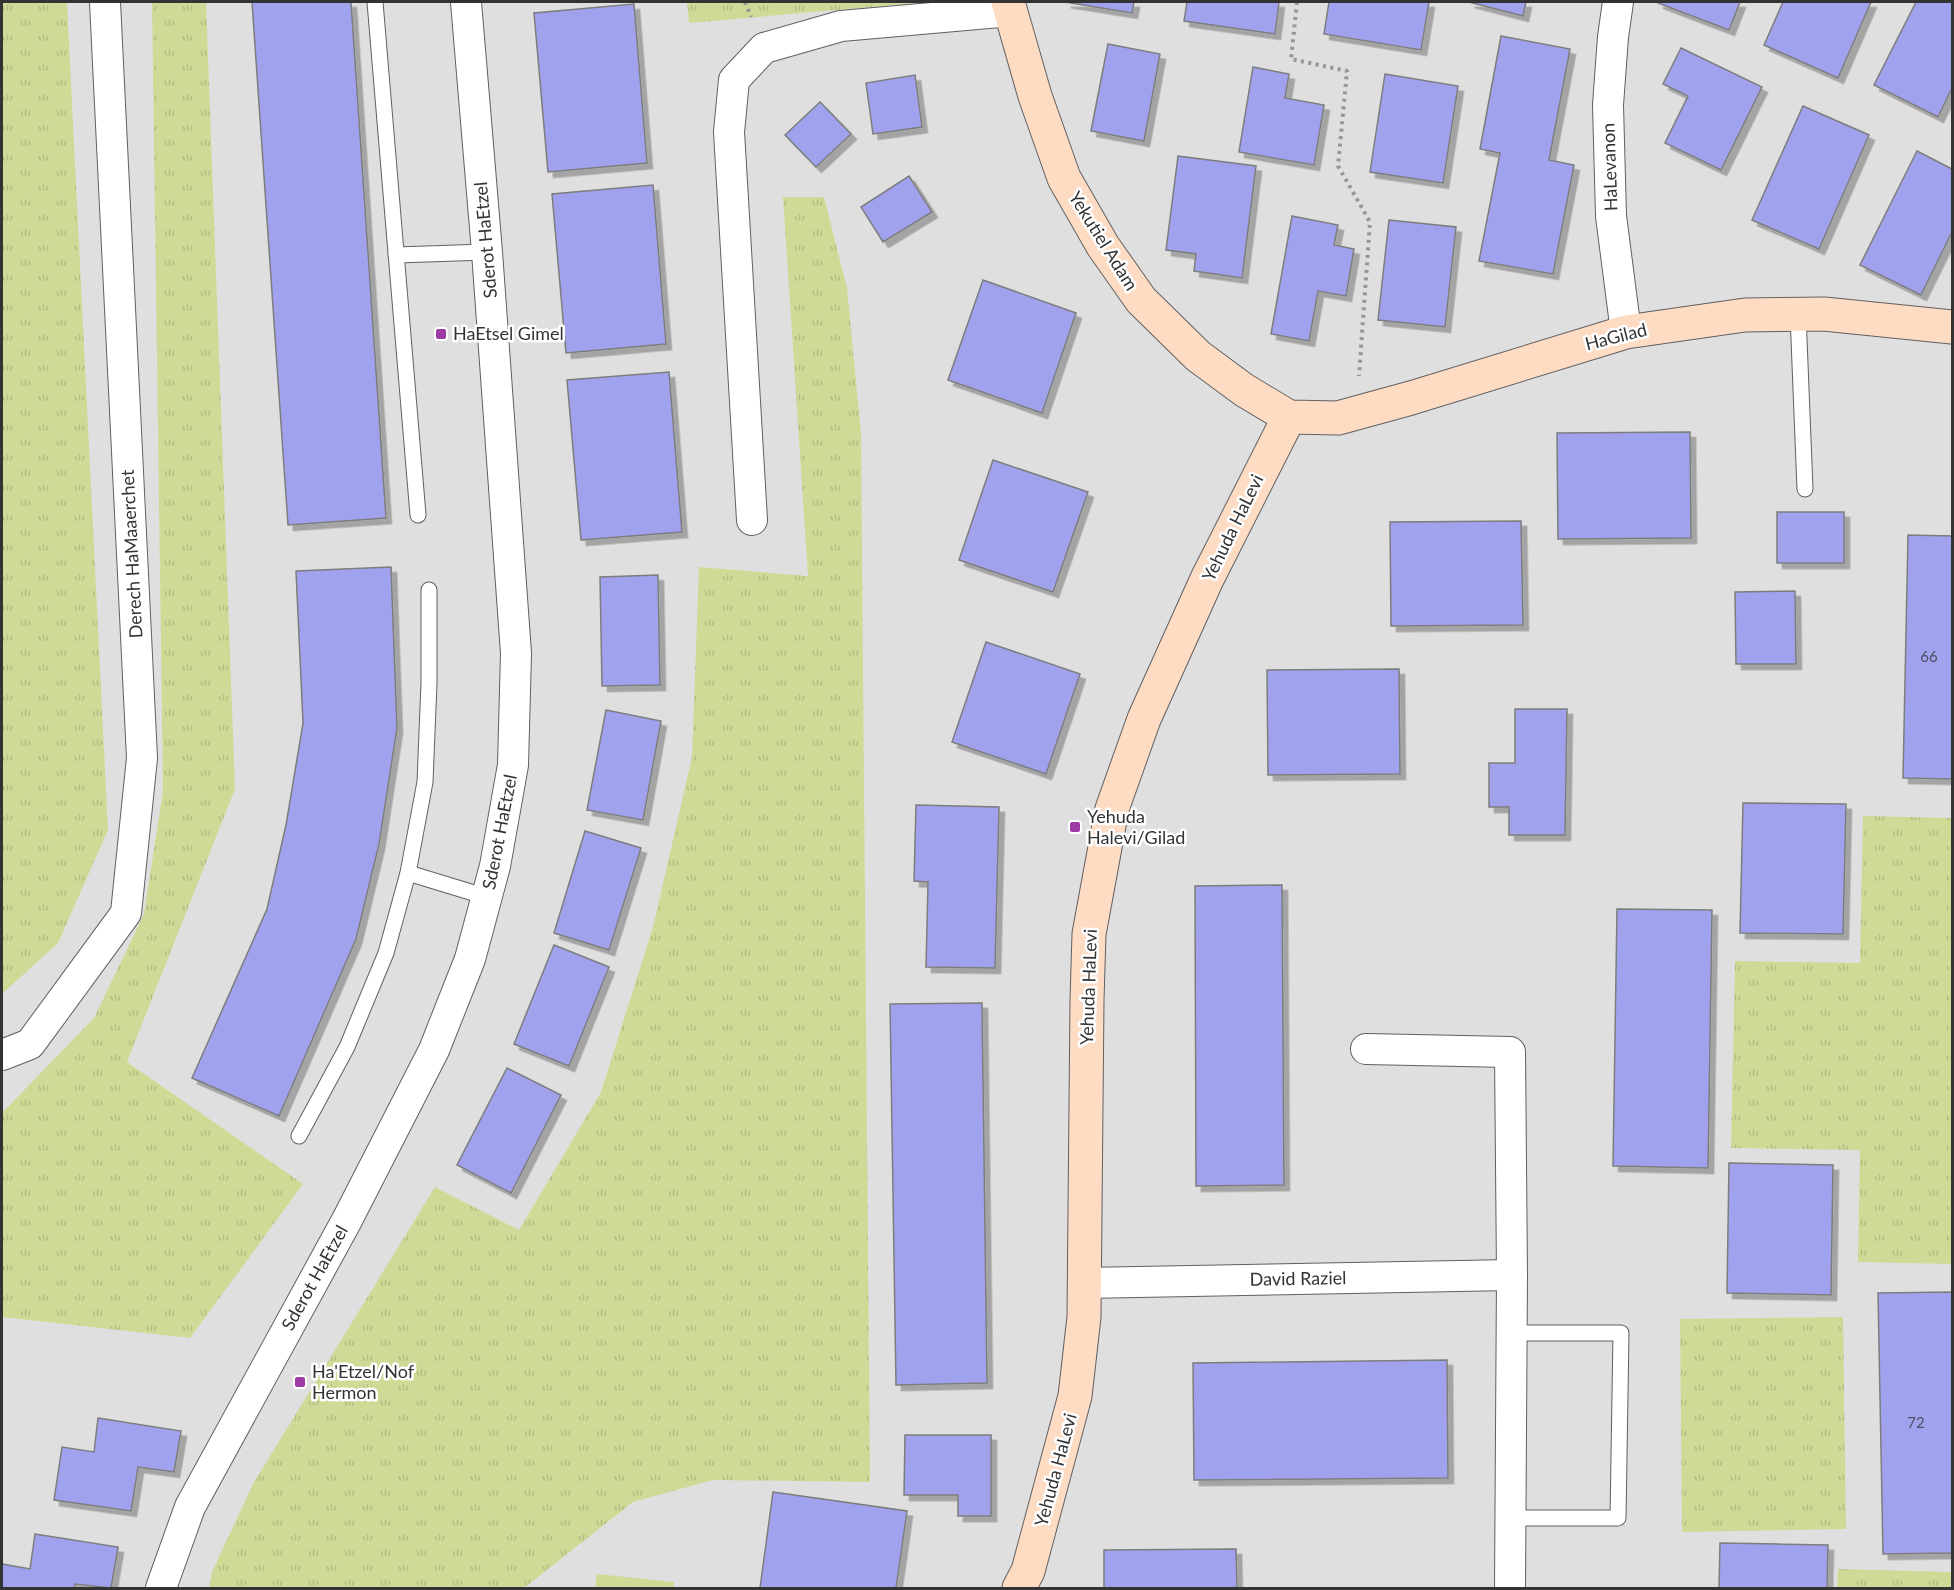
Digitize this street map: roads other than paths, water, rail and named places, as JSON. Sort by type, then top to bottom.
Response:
[{"type":"street","name":"Derech HaMaaerchet","points":[[2,1055],[30,1044],[126,913],[142,758],[105,2]]},
{"type":"street","name":"Sderot HaEtzel","points":[[161,1588],[190,1507],[347,1220],[434,1050],[470,959],[495,866],[513,765],[516,653],[466,2]]},
{"type":"street","name":"HaLevanon","points":[[1618,2],[1608,105],[1611,216],[1626,332]]},
{"type":"street","name":"Yekutiel Adam","points":[[1009,6],[1035,96],[1064,178],[1103,246],[1141,300],[1198,356],[1244,390],[1289,417]]},
{"type":"street","points":[[752,520],[729,132],[734,80],[764,48],[841,26],[1009,6]]},
{"type":"street","name":"HaGilad","points":[[1289,417],[1338,418],[1626,332],[1745,315],[1835,314],[1953,327]]},
{"type":"street","name":"Yehuda HaLevi","points":[[1019,1588],[1028,1571],[1055,1478],[1075,1396],[1084,1317],[1089,934],[1112,809],[1144,719],[1158,687],[1208,579],[1289,417]]},
{"type":"street","points":[[1366,1049],[1510,1052],[1512,1275],[1510,1588]]},
{"type":"street","name":"David Raziel","points":[[1084,1283],[1512,1275]]},
{"type":"lane","points":[[375,2],[418,515]]},
{"type":"lane","points":[[396,255],[487,252]]},
{"type":"lane","points":[[1798,314],[1805,489]]},
{"type":"lane","points":[[299,1136],[347,1047],[386,953],[408,873],[425,782],[429,683],[429,590]]},
{"type":"lane","points":[[408,873],[487,897]]},
{"type":"lane","points":[[1510,1518],[1618,1518],[1621,1333],[1512,1333]]},
{"type":"place","name":"HaEtsel Gimel","points":[[441,334]]},
{"type":"place","name":"Yehuda Halevi/Gilad","points":[[1075,827]]},
{"type":"place","name":"Ha'Etzel/Nof Hermon","points":[[300,1382]]}]
